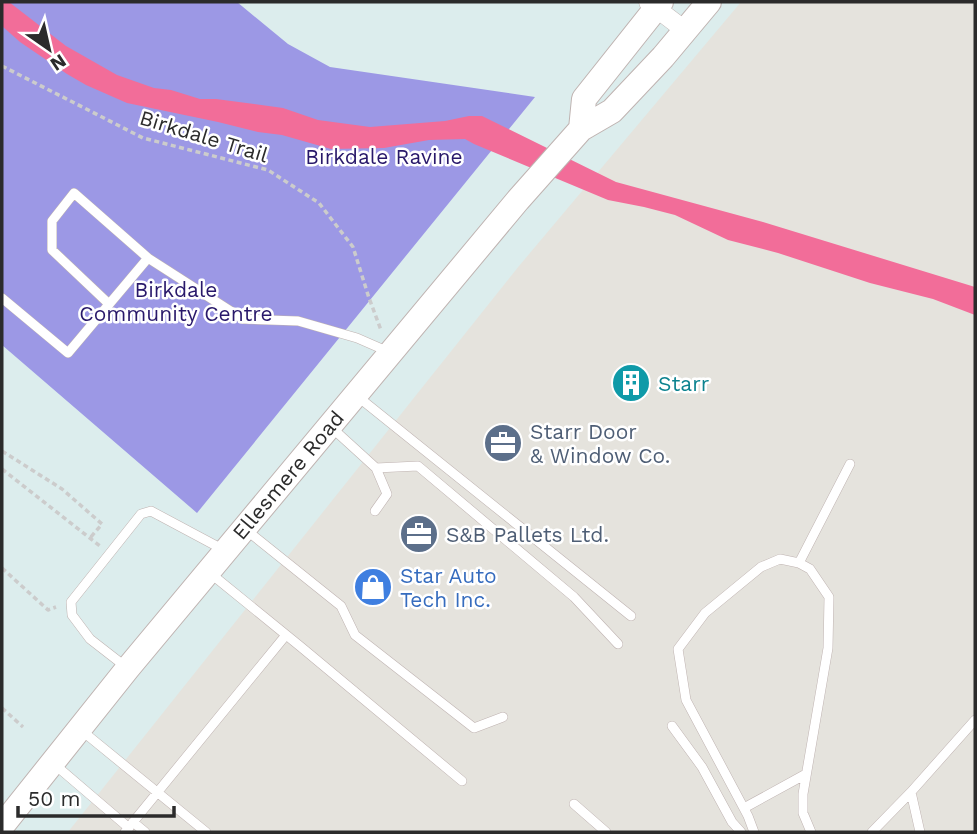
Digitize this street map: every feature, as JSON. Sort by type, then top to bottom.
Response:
[{"type":"main road","name":"Ellesmere Road","points":[[2,826],[128,668],[518,200],[581,129],[612,111],[663,57],[709,2]]},
{"type":"main road","points":[[581,129],[584,99],[655,4]]},
{"type":"street","points":[[655,4],[685,31]]},
{"type":"lane","points":[[109,304],[52,250],[52,220],[74,194],[148,258],[243,319],[298,321],[357,338],[390,353]]},
{"type":"lane","points":[[2,298],[68,353],[148,258]]},
{"type":"lane","points":[[355,395],[631,616]]},
{"type":"lane","points":[[329,426],[376,468],[387,494],[374,511]]},
{"type":"lane","points":[[799,563],[850,464]]},
{"type":"lane","points":[[376,468],[418,466],[574,597],[618,644]]},
{"type":"lane","points":[[128,668],[90,639],[72,615],[71,602],[141,514],[151,511],[225,551]]},
{"type":"lane","points":[[244,528],[341,606],[355,635],[474,728],[502,717]]},
{"type":"lane","points":[[754,832],[744,808],[686,700],[678,649],[705,613],[761,567],[780,559],[799,563],[810,569],[829,597],[828,648],[803,794],[803,813],[811,832]]},
{"type":"lane","points":[[208,572],[462,781]]},
{"type":"lane","points":[[129,828],[286,635]]},
{"type":"lane","points":[[872,832],[975,720]]},
{"type":"lane","points":[[672,726],[702,767],[732,822],[741,832]]},
{"type":"lane","points":[[80,729],[206,832]]},
{"type":"lane","points":[[52,763],[129,828],[145,832]]},
{"type":"lane","points":[[744,808],[806,774]]},
{"type":"lane","points":[[911,792],[920,832]]},
{"type":"lane","points":[[574,804],[606,832]]},
{"type":"path","name":"Birkdale Trail","points":[[2,66],[143,138],[268,170],[319,203],[352,247],[390,353]]},
{"type":"path","points":[[2,451],[62,489],[102,524],[90,538]]},
{"type":"path","points":[[2,469],[110,554]]},
{"type":"path","points":[[2,568],[48,610],[71,602]]},
{"type":"path","points":[[2,708],[23,727]]},
{"type":"shaded area","points":[[2,2],[9,2],[66,46],[117,75],[154,88],[200,99],[283,108],[318,120],[370,127],[482,116],[616,182],[763,222],[975,287],[975,315],[933,299],[728,240],[675,215],[608,200],[465,139],[429,140],[384,148],[331,149],[282,135],[127,103],[86,85],[20,42],[2,26]]},
{"type":"shaded area","points":[[741,2],[975,2],[975,832],[68,832],[519,266]]},
{"type":"green space","points":[[2,2],[237,2],[288,44],[330,67],[535,97],[197,513],[2,345]]},
{"type":"place","name":"Starr","points":[[631,383]]},
{"type":"place","name":"Starr Door & Window Co.","points":[[503,443]]},
{"type":"place","name":"S&B Pallets Ltd.","points":[[419,534]]},
{"type":"place","name":"Star Auto Tech Inc.","points":[[373,587]]},
{"type":"park label","name":"Birkdale Ravine","points":[[384,156]]},
{"type":"park label","name":"Birkdale Community Centre","points":[[176,301]]}]
